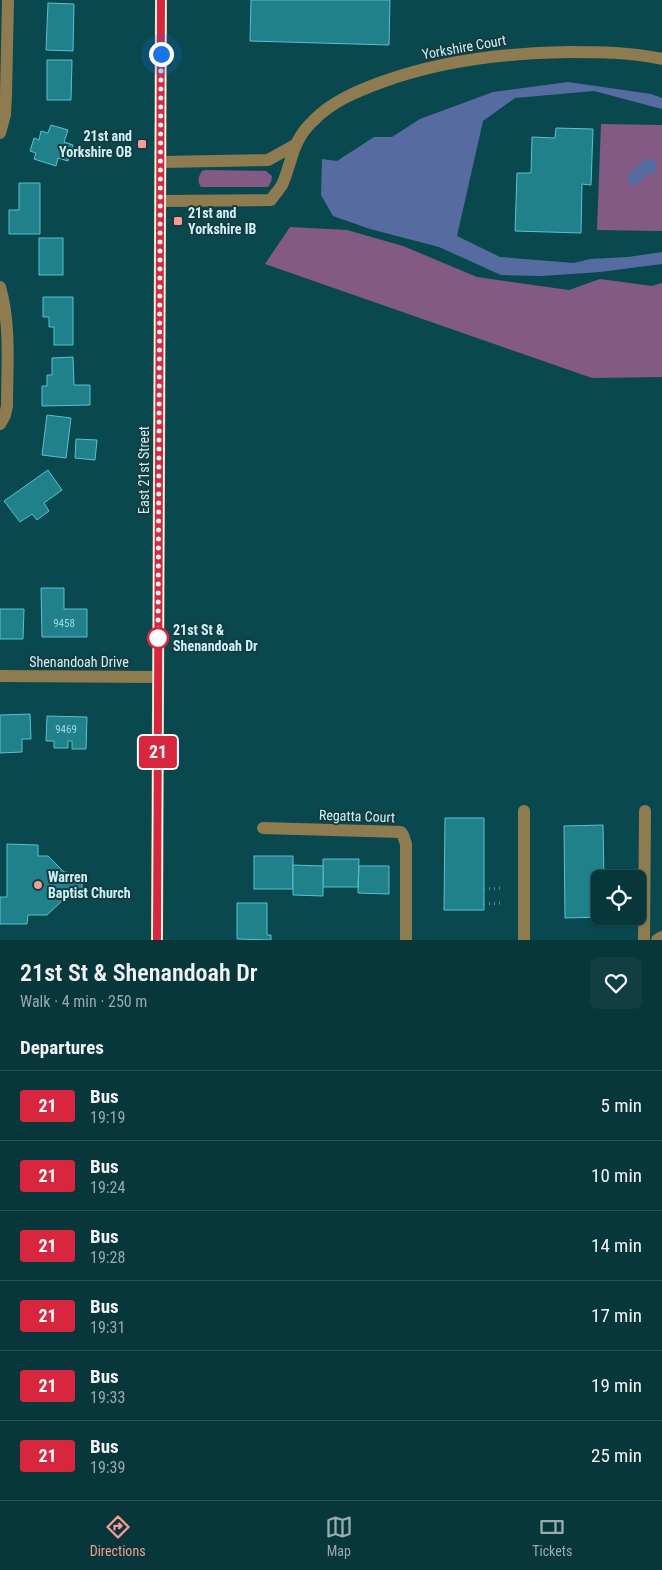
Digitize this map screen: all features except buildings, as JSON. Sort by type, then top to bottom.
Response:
[{"type":"main road","name":"East 21st Street","points":[[157,940],[162,0]]},
{"type":"street","points":[[0,133],[5,115],[8,0]]},
{"type":"street","name":"Yorkshire Court","points":[[160,201],[271,200],[282,186],[295,145],[313,120],[331,106],[364,89],[403,74],[485,56],[532,52],[604,52],[662,59]]},
{"type":"street","name":"Yorkshire Court","points":[[161,162],[268,160],[295,145]]},
{"type":"street","points":[[0,287],[5,310],[7,337],[7,406],[0,424]]},
{"type":"street","name":"Shenandoah Drive","points":[[0,676],[158,677]]},
{"type":"street","points":[[524,811],[524,940]]},
{"type":"street","points":[[644,940],[645,811]]},
{"type":"street","name":"Regatta Court","points":[[262,828],[400,832],[406,844],[406,940]]},
{"type":"street","points":[[658,940],[662,937]]},
{"type":"path","points":[[484,889],[502,888]]},
{"type":"path","points":[[484,904],[502,903]]},
{"type":"shaded area","points":[[601,124],[662,125],[662,231],[597,230]]},
{"type":"shaded area","points":[[202,171],[266,171],[272,176],[268,187],[201,187],[199,177]]},
{"type":"shaded area","points":[[290,227],[347,230],[403,246],[477,277],[569,290],[600,279],[652,286],[662,283],[662,377],[592,378],[265,264]]},
{"type":"water","points":[[568,82],[651,94],[662,98],[662,109],[594,91],[515,98],[483,121],[457,236],[500,257],[574,263],[590,259],[628,257],[662,252],[662,264],[600,272],[541,276],[501,275],[439,247],[370,229],[333,216],[321,195],[322,159],[337,161],[374,137],[392,137],[420,119],[493,92]]},
{"type":"water","points":[[645,159],[652,159],[656,162],[656,171],[653,174],[646,175],[634,187],[626,177]]},
{"type":"bus line","name":"21","points":[[157,940],[161,0]]},
{"type":"place","name":"21st and Yorkshire OB","points":[[142,144]]},
{"type":"place","name":"21st and Yorkshire IB","points":[[178,221]]},
{"type":"place","name":"21st St & Shenandoah Dr","points":[[158,638]]},
{"type":"place","name":"Warren Baptist Church","points":[[38,885]]},
{"type":"route","points":[[158,638],[161,54]]}]
